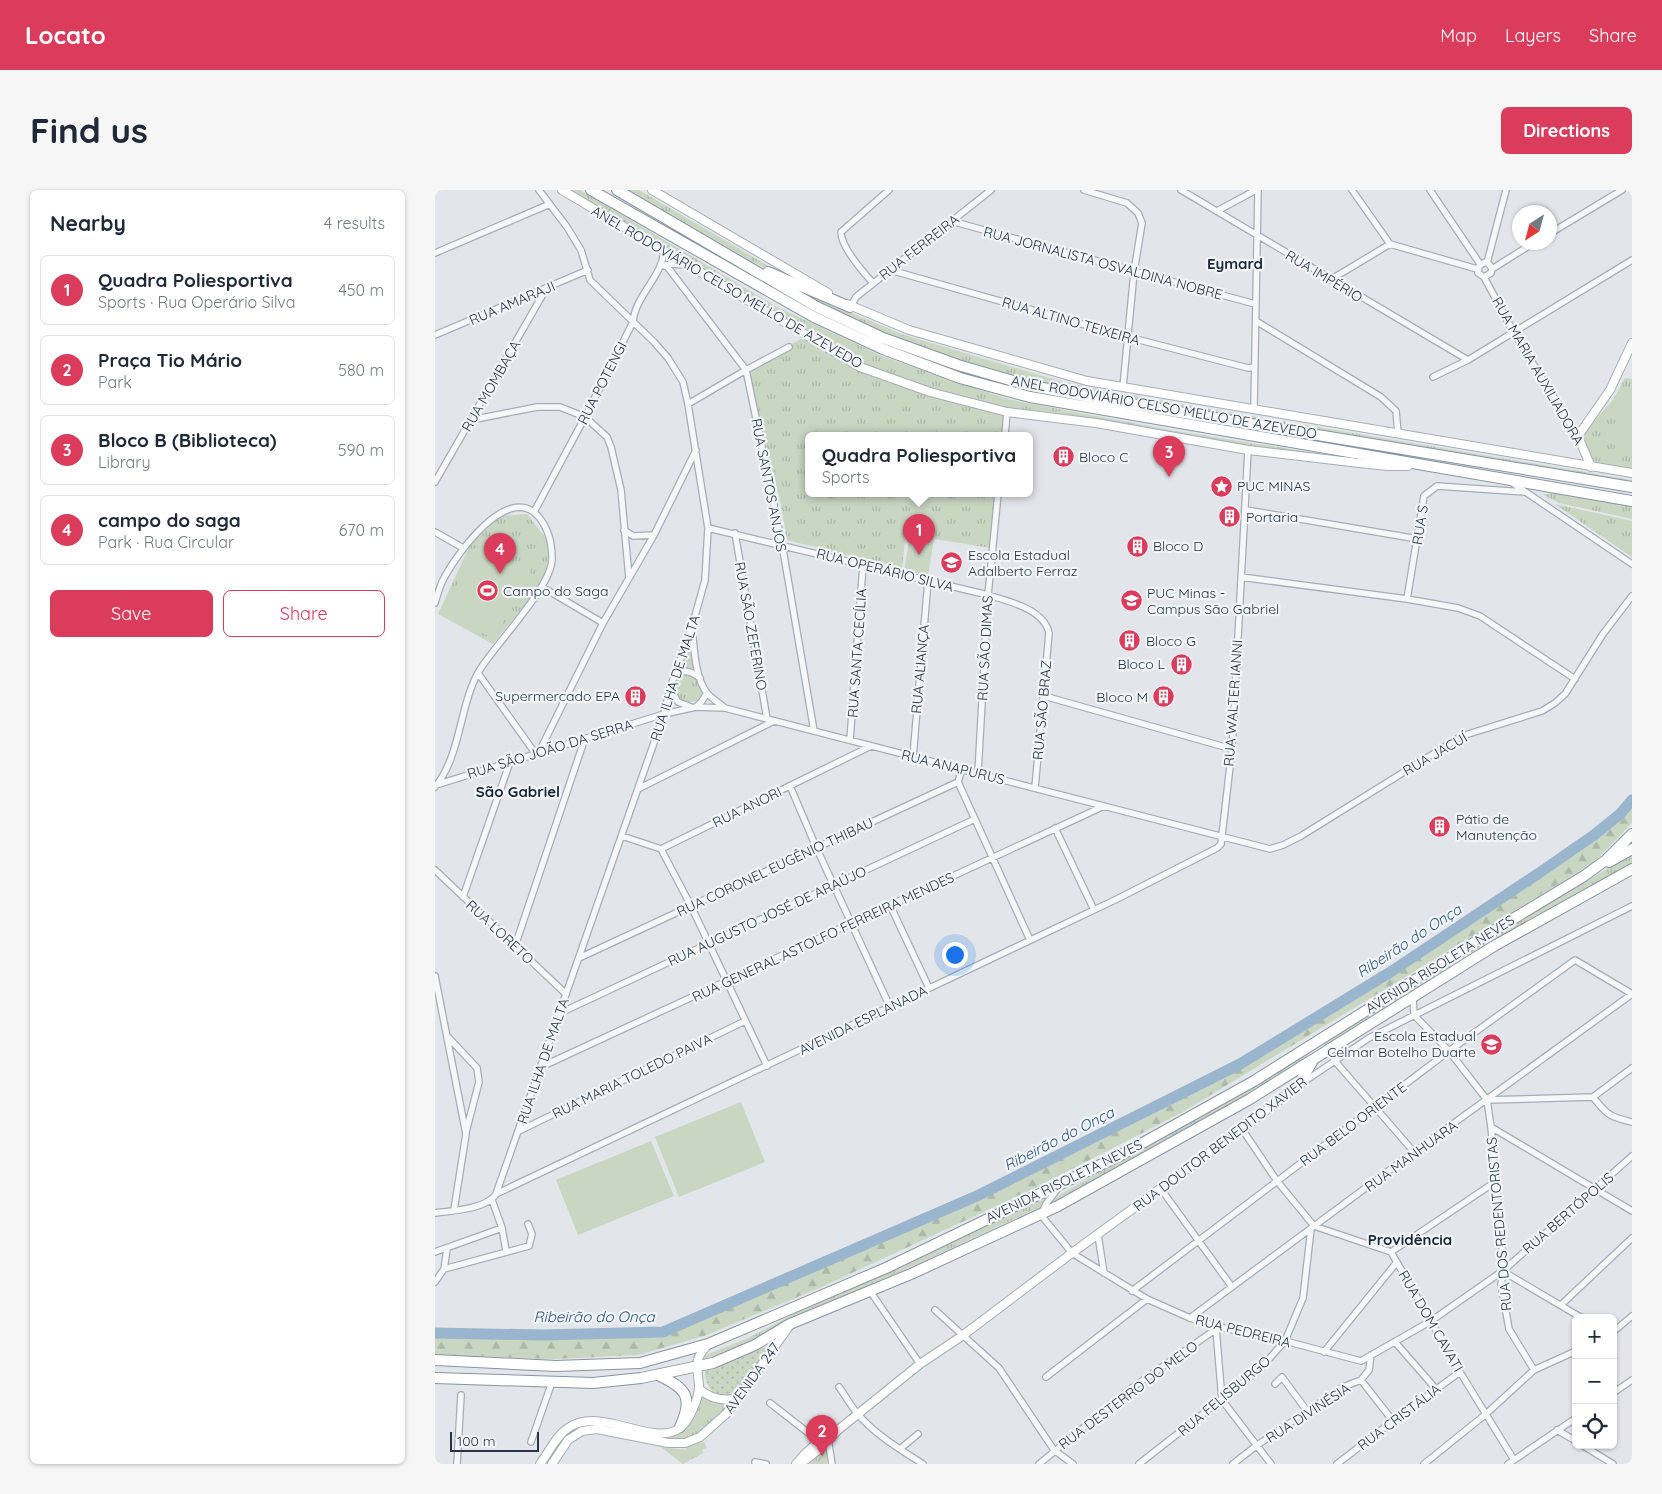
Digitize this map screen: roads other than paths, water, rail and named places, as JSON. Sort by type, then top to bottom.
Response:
[{"type":"highway","name":"ANEL RODOVIÁRIO CELSO MELLO DE AZEVEDO","points":[[591,190],[814,317],[883,349],[960,378],[1029,397],[1632,501]]},
{"type":"highway","name":"ANEL RODOVIÁRIO CELSO MELLO DE AZEVEDO","points":[[617,190],[817,307],[883,338],[958,365],[1027,385],[1106,400],[1632,487]]},
{"type":"highway","points":[[730,256],[851,307]]},
{"type":"highway","name":"AVENIDA RISOLETA NEVES","points":[[435,1360],[556,1366],[640,1363],[708,1344],[886,1268],[1121,1155],[1253,1081],[1584,876],[1607,860],[1632,834]]},
{"type":"highway","points":[[1584,876],[1632,849]]},
{"type":"highway","name":"AVENIDA RISOLETA NEVES","points":[[435,1378],[593,1383],[658,1375],[713,1363],[755,1345],[790,1324],[870,1291],[1041,1215],[1250,1099],[1495,946],[1632,869]]},
{"type":"highway","points":[[1298,1086],[1312,1061]]},
{"type":"highway","points":[[658,1375],[675,1383],[686,1396],[687,1408],[680,1427]]},
{"type":"main road","name":"ANEL RODOVIÁRIO CELSO MELLO DE AZEVEDO","points":[[562,190],[860,367],[930,392],[1007,412],[1096,423],[1249,450],[1388,466],[1426,465]]},
{"type":"main road","name":"ANEL RODOVIÁRIO CELSO MELLO DE AZEVEDO","points":[[651,190],[851,307],[909,330],[1056,373],[1123,387],[1632,473]]},
{"type":"main road","points":[[1578,436],[1610,390],[1632,343]]},
{"type":"main road","name":"RUA MARIA AUXILIADORA","points":[[1578,436],[1591,467]]},
{"type":"main road","name":"RUA DOUTOR BENEDITO XAVIER","points":[[796,1464],[802,1456],[838,1430],[920,1364],[962,1336],[1072,1253],[1161,1190],[1298,1086]]},
{"type":"main road","name":"AVENIDA 247","points":[[552,1464],[568,1440],[582,1430],[597,1429],[668,1443],[685,1442],[699,1437],[727,1413],[790,1324]]},
{"type":"main road","points":[[540,1464],[560,1435],[577,1423],[594,1420],[657,1433],[669,1433],[680,1427],[690,1416],[699,1389],[697,1367],[701,1353],[708,1344]]},
{"type":"main road","points":[[699,1389],[713,1398],[721,1400],[738,1398]]},
{"type":"main road","name":"RUA DOUTOR BENEDITO XAVIER","points":[[800,1464],[825,1440]]},
{"type":"street","name":"RUA ILHA DE MALTA","points":[[492,1200],[519,1131],[558,1014],[638,789],[692,626],[705,580],[708,528],[683,382],[668,358],[654,342],[590,280],[581,250],[567,227],[539,190]]},
{"type":"street","points":[[873,283],[861,270],[846,246],[841,232],[889,190]]},
{"type":"street","name":"RUA FERREIRA","points":[[851,307],[856,297],[991,190]]},
{"type":"street","points":[[1083,190],[1127,203],[1138,213],[1142,223],[1134,272],[1123,387]]},
{"type":"street","name":"RUA IMPÉRIO","points":[[1181,190],[1191,193],[1330,280],[1468,360]]},
{"type":"street","points":[[1217,211],[1257,190],[1258,236],[1253,367],[1254,408]]},
{"type":"street","points":[[1352,190],[1390,244],[1479,267],[1487,263]]},
{"type":"street","points":[[1430,190],[1479,267],[1480,275],[1484,276],[1491,273],[1491,269],[1522,250]]},
{"type":"street","points":[[1491,269],[1487,263],[1506,190]]},
{"type":"street","points":[[1557,229],[1622,190]]},
{"type":"street","points":[[435,252],[550,204]]},
{"type":"street","name":"RUA JORNALISTA OSVALDINA NOBRE","points":[[951,222],[1255,304]]},
{"type":"street","points":[[1330,280],[1390,244]]},
{"type":"street","name":"RUA POTENGI","points":[[533,512],[585,418],[633,322],[635,311],[663,261],[664,251]]},
{"type":"street","points":[[1433,377],[1468,360],[1514,333],[1632,260]]},
{"type":"street","points":[[656,271],[666,265],[687,265]]},
{"type":"street","name":"RUA SANTOS ANJOS","points":[[666,265],[746,370],[782,544],[814,731]]},
{"type":"street","name":"RUA AMARAJI","points":[[436,336],[588,270]]},
{"type":"street","name":"RUA ALTINO TEIXEIRA","points":[[890,270],[1128,337],[1248,368],[1253,367]]},
{"type":"street","name":"RUA MARIA AUXILIADORA","points":[[1484,276],[1514,333],[1578,436]]},
{"type":"street","name":"RUA MOMBAÇA","points":[[435,482],[546,289]]},
{"type":"street","points":[[1256,321],[1381,397],[1396,411],[1398,433]]},
{"type":"street","points":[[688,404],[789,347]]},
{"type":"street","points":[[471,420],[537,406],[561,407],[585,418],[607,438],[611,447],[621,490],[629,578]]},
{"type":"street","points":[[1005,432],[1007,412]]},
{"type":"street","points":[[478,673],[537,753],[603,622],[654,535],[696,450]]},
{"type":"street","name":"RUA WALTER IANNI","points":[[1222,836],[1232,749],[1249,450]]},
{"type":"street","points":[[1505,478],[1632,564]]},
{"type":"street","name":"RUA S","points":[[1407,599],[1424,496],[1437,486],[1525,492]]},
{"type":"street","name":"RUA SÃO DIMAS","points":[[978,773],[988,595],[998,497]]},
{"type":"street","points":[[435,604],[442,582],[463,548],[471,538],[503,511],[520,507],[533,512],[543,522],[551,538],[553,560],[543,587],[491,652],[478,673],[469,693],[448,766],[436,786]]},
{"type":"street","points":[[1246,510],[1418,539]]},
{"type":"street","name":"RUA OPERÁRIO SILVA","points":[[708,528],[782,544],[1019,604],[1048,626],[1049,633]]},
{"type":"street","points":[[625,530],[633,536],[654,535]]},
{"type":"street","points":[[435,532],[463,548]]},
{"type":"street","name":"RUA SÃO ZEFERINO","points":[[735,533],[767,719]]},
{"type":"street","name":"RUA SANTA CECÍLIA","points":[[850,740],[863,565]]},
{"type":"street","points":[[1241,577],[1407,599],[1458,608],[1473,613],[1575,680]]},
{"type":"street","name":"RUA ALIANÇA","points":[[913,756],[928,581]]},
{"type":"street","points":[[543,587],[603,622]]},
{"type":"street","name":"RUA JACUÍ","points":[[1270,849],[1301,836],[1462,736],[1542,711],[1555,703],[1565,694],[1603,634],[1632,596]]},
{"type":"street","name":"RUA JACUÍ","points":[[1625,605],[1632,602]]},
{"type":"street","name":"RUA ANAPURUS","points":[[692,626],[700,678],[707,693],[725,708],[1270,849]]},
{"type":"street","name":"RUA SÃO BRAZ","points":[[1035,788],[1049,633]]},
{"type":"street","points":[[675,674],[683,671],[693,672],[700,678]]},
{"type":"street","points":[[670,688],[679,702],[694,707],[702,701],[707,693]]},
{"type":"street","points":[[1044,696],[1232,749]]},
{"type":"street","name":"RUA SÃO JOÃO DA SERRA","points":[[436,786],[663,714],[694,707],[725,708]]},
{"type":"street","points":[[638,789],[775,721]]},
{"type":"street","points":[[515,946],[585,738]]},
{"type":"street","name":"RUA ANORI","points":[[661,849],[871,746]]},
{"type":"street","points":[[463,897],[510,762]]},
{"type":"street","points":[[962,769],[958,782],[1030,940]]},
{"type":"street","name":"RUA CORONEL EUGÊNIO THIBAU","points":[[579,958],[958,782]]},
{"type":"street","points":[[790,786],[833,885],[890,1007]]},
{"type":"street","name":"RUA GENERAL ASTOLFO FERREIRA MENDES","points":[[541,1067],[1104,806]]},
{"type":"street","name":"RUA AUGUSTO JOSÉ DE ARAÚJO","points":[[558,1014],[975,818]]},
{"type":"street","points":[[1055,828],[1093,910]]},
{"type":"street","points":[[621,836],[661,849],[691,906],[767,1066]]},
{"type":"street","name":"AVENIDA ESPLANADA","points":[[495,1194],[1093,910],[1217,848],[1221,844],[1222,836]]},
{"type":"street","name":"RUA LORETO","points":[[435,870],[566,994]]},
{"type":"street","points":[[890,905],[929,988]]},
{"type":"street","name":"RUA DOUTOR BENEDITO XAVIER","points":[[1298,1086],[1369,1038],[1632,906]]},
{"type":"street","name":"RUA BELO ORIENTE","points":[[1132,1291],[1449,1051],[1575,960],[1632,994]]},
{"type":"street","points":[[435,976],[466,1134]]},
{"type":"street","name":"RUA MANHUARA","points":[[1190,1318],[1632,994]]},
{"type":"street","points":[[1413,998],[1414,1015],[1449,1051],[1487,1100],[1593,1097],[1632,1068]]},
{"type":"street","name":"RUA MARIA TOLEDO PAIVA","points":[[519,1131],[745,1021]]},
{"type":"street","points":[[447,1036],[477,1068],[479,1082],[466,1134],[454,1210]]},
{"type":"street","points":[[1334,1060],[1414,1152]]},
{"type":"street","points":[[1593,1097],[1604,1112],[1615,1118],[1632,1122]]},
{"type":"street","name":"RUA DOS REDENTORISTAS","points":[[1487,1100],[1504,1271],[1501,1284],[1509,1329],[1535,1370]]},
{"type":"street","points":[[1491,1127],[1632,1211]]},
{"type":"street","points":[[1242,1130],[1277,1181],[1313,1227],[1391,1252],[1495,1182]]},
{"type":"street","name":"RUA BERTÓPOLIS","points":[[1504,1271],[1632,1156]]},
{"type":"street","points":[[1041,1215],[1046,1204],[1063,1183]]},
{"type":"street","points":[[1161,1190],[1232,1287]]},
{"type":"street","points":[[435,1213],[478,1205],[492,1200],[502,1228],[506,1252]]},
{"type":"street","name":"RUA PEDREIRA","points":[[1041,1215],[1072,1253],[1132,1291],[1190,1318],[1217,1328],[1285,1341],[1361,1361],[1371,1355]]},
{"type":"street","points":[[444,1269],[529,1246],[532,1242],[532,1234],[528,1224]]},
{"type":"street","name":"RUA FELISBURGO","points":[[1139,1464],[1259,1370],[1285,1341],[1303,1298],[1313,1227]]},
{"type":"street","points":[[435,1252],[502,1228]]},
{"type":"street","points":[[1098,1235],[1104,1273]]},
{"type":"street","points":[[1562,1304],[1632,1238]]},
{"type":"street","points":[[435,1282],[444,1269],[447,1249]]},
{"type":"street","name":"RUA DOM CAVATI","points":[[1391,1252],[1460,1372],[1514,1460]]},
{"type":"street","points":[[1324,1352],[1397,1262]]},
{"type":"street","points":[[1371,1355],[1431,1321],[1504,1271],[1576,1314]]},
{"type":"street","points":[[870,1291],[920,1364]]},
{"type":"street","points":[[1046,1377],[1147,1299]]},
{"type":"street","points":[[935,1310],[999,1368],[1054,1450],[1073,1464]]},
{"type":"street","points":[[1617,1329],[1632,1316]]},
{"type":"street","points":[[1217,1328],[1222,1400],[1271,1464]]},
{"type":"street","name":"RUA DESTERRO DO MELO","points":[[1039,1464],[1129,1390],[1217,1328]]},
{"type":"street","points":[[1395,1342],[1436,1389]]},
{"type":"street","points":[[1424,1464],[1486,1414],[1535,1370],[1572,1353]]},
{"type":"street","name":"RUA DIVINÉSIA","points":[[1233,1464],[1256,1446],[1343,1387],[1361,1380],[1369,1370],[1371,1355]]},
{"type":"street","name":"RUA CRISTÁLIA","points":[[1337,1464],[1393,1420],[1460,1372]]},
{"type":"street","points":[[1275,1384],[1282,1377],[1307,1411]]},
{"type":"street","points":[[1361,1380],[1393,1420]]},
{"type":"street","points":[[1617,1390],[1632,1380]]},
{"type":"street","points":[[531,1442],[552,1382]]},
{"type":"street","points":[[839,1386],[857,1414],[923,1464]]},
{"type":"street","points":[[457,1464],[461,1395]]},
{"type":"street","points":[[770,1403],[825,1440],[832,1464]]},
{"type":"street","points":[[1508,1464],[1572,1421]]},
{"type":"street","points":[[1557,1430],[1572,1439]]},
{"type":"street","points":[[900,1448],[918,1434]]},
{"type":"street","points":[[1589,1449],[1613,1464]]},
{"type":"street","points":[[755,1462],[766,1464]]},
{"type":"waterway","name":"Ribeirão do Onça","points":[[435,1333],[542,1335],[663,1332],[979,1195],[1240,1064],[1392,971],[1542,871],[1594,835],[1620,814],[1632,800]]},
{"type":"place","name":"Bloco C","points":[[1063,457]]},
{"type":"place","name":"Bloco B (Biblioteca)","points":[[1169,477]]},
{"type":"place","name":"PUC MINAS","points":[[1221,486]]},
{"type":"place","name":"Portaria","points":[[1230,517]]},
{"type":"place","name":"Bloco D","points":[[1137,546]]},
{"type":"place","name":"Quadra Poliesportiva","points":[[919,555]]},
{"type":"place","name":"Escola Estadual Adalberto Ferraz","points":[[952,563]]},
{"type":"place","name":"campo do saga","points":[[500,574]]},
{"type":"place","name":"Campo do Saga","points":[[487,591]]},
{"type":"place","name":"PUC Minas - Campus São Gabriel","points":[[1131,601]]},
{"type":"place","name":"Bloco G","points":[[1130,641]]},
{"type":"place","name":"Bloco L","points":[[1181,664]]},
{"type":"place","name":"Supermercado EPA","points":[[636,696]]},
{"type":"place","name":"Bloco M","points":[[1164,697]]},
{"type":"place","name":"Pátio de Manutenção","points":[[1440,827]]},
{"type":"place","name":"Escola Estadual Celmar Botelho Duarte","points":[[1492,1044]]},
{"type":"place","name":"Praça Tio Mário","points":[[822,1456]]},
{"type":"district","name":"Eymard","points":[[1235,264]]},
{"type":"district","name":"São Gabriel","points":[[518,792]]},
{"type":"district","name":"Providência","points":[[1410,1240]]}]
